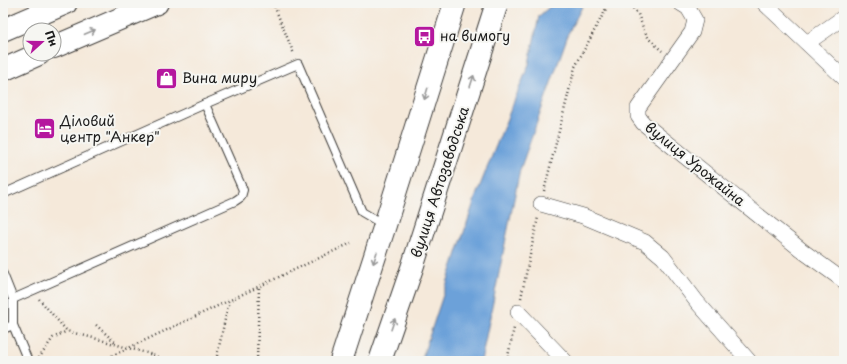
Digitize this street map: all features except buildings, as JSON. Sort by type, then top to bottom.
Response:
[{"type":"main road","points":[[3,30],[66,3]]},
{"type":"main road","points":[[62,45],[157,3]]},
{"type":"main road","points":[[341,361],[455,3]]},
{"type":"main road","name":"вулиця Автозаводська","points":[[380,361],[412,268],[497,3]]},
{"type":"main road","points":[[3,70],[22,62]]},
{"type":"street","name":"вулиця Урожайна","points":[[680,3],[688,8],[695,20],[692,32],[638,108],[638,116],[643,123],[804,252],[844,280]]},
{"type":"street","points":[[764,3],[844,78]]},
{"type":"street","points":[[807,43],[844,17]]},
{"type":"street","points":[[540,204],[583,216],[645,242],[663,257],[697,302],[749,361]]},
{"type":"street","points":[[518,312],[565,361]]},
{"type":"lane","points":[[3,194],[298,64],[362,212],[385,225]]},
{"type":"lane","points":[[13,299],[235,201],[241,197],[243,190],[205,104]]},
{"type":"lane","points":[[3,274],[13,299],[13,325],[28,361]]},
{"type":"lane","points":[[3,329],[13,325]]},
{"type":"path","points":[[273,3],[298,64]]},
{"type":"path","points":[[506,361],[518,312],[540,204],[575,67],[609,3]]},
{"type":"path","points":[[618,3],[633,8],[638,14],[649,39],[661,50],[666,58],[664,72]]},
{"type":"path","points":[[101,361],[351,243]]},
{"type":"path","points":[[257,361],[259,287]]},
{"type":"path","points":[[32,291],[67,331],[147,353],[168,361]]},
{"type":"path","points":[[217,356],[229,301]]},
{"type":"path","points":[[96,325],[118,345]]},
{"type":"path","points":[[36,361],[53,338],[67,331]]},
{"type":"water","points":[[554,3],[584,3],[569,32],[520,170],[481,361],[421,361],[477,193],[529,64],[539,16]]},
{"type":"place","name":"на вимогу","points":[[425,36]]},
{"type":"place","name":"Вина миру","points":[[167,78]]},
{"type":"place","name":"Діловий центр \"Анкер\"","points":[[45,129]]}]
